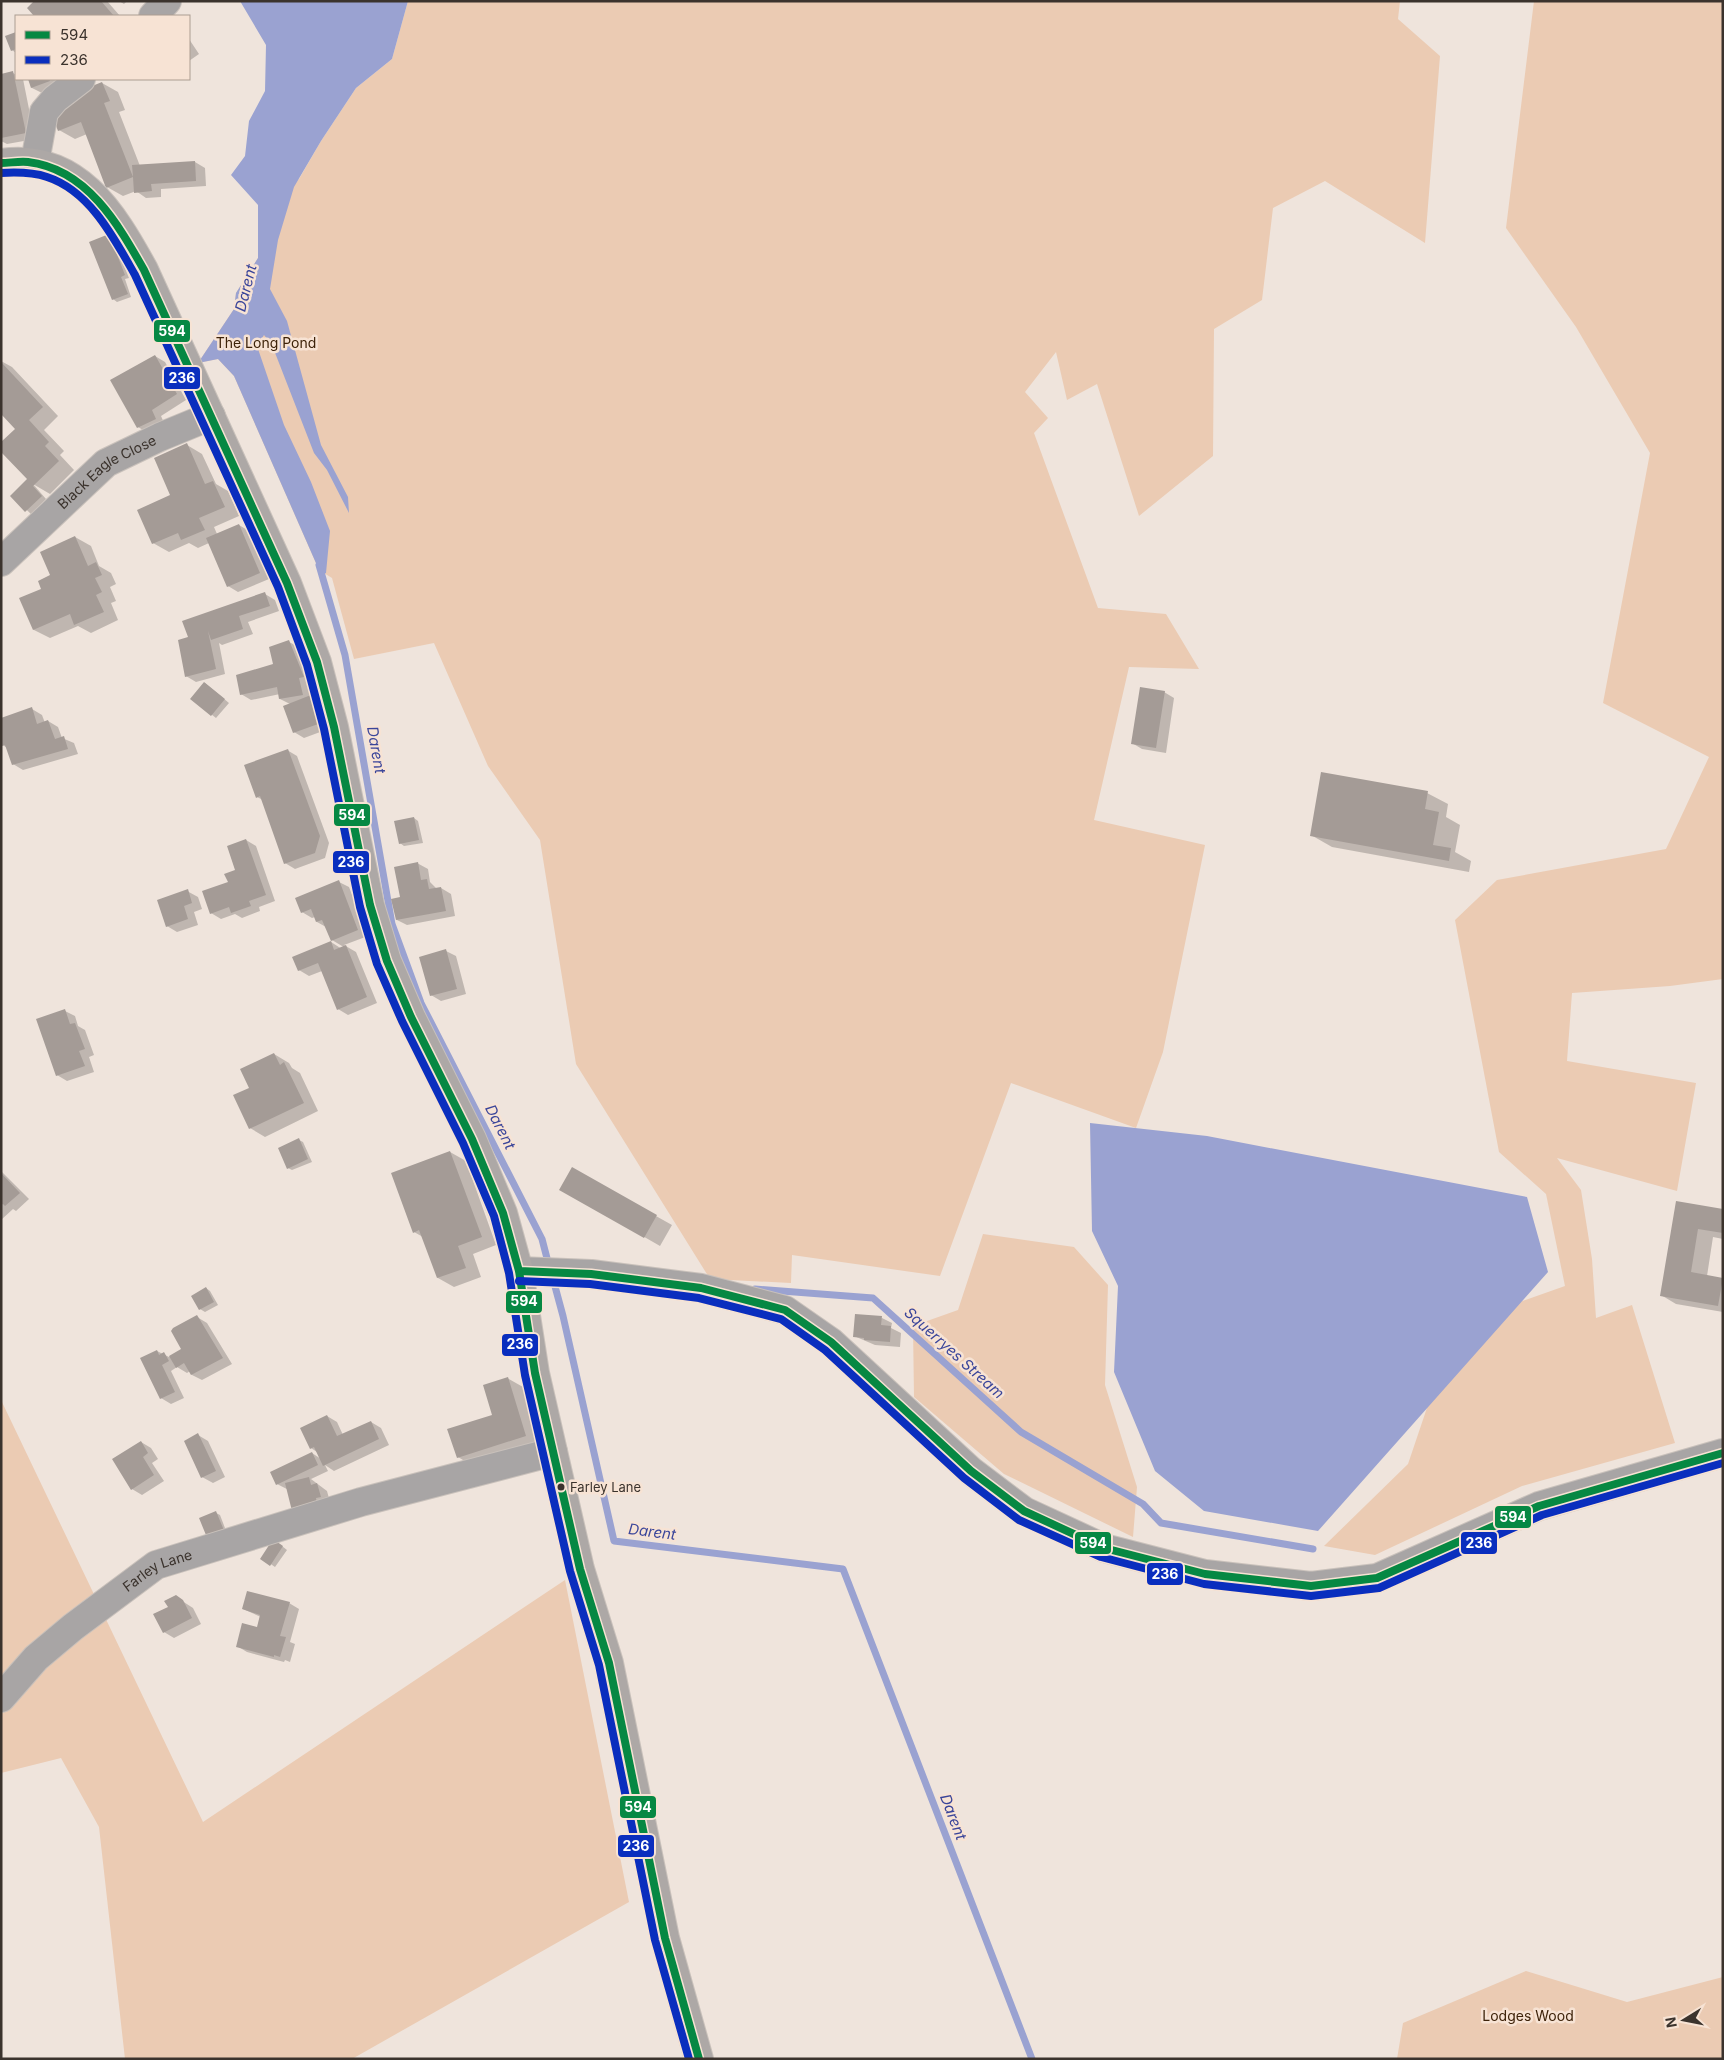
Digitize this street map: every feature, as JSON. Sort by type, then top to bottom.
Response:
[{"type":"main road","points":[[1,163],[35,162],[63,172],[99,200],[121,229],[144,270],[287,583],[317,662],[334,727],[370,905],[387,961],[410,1017],[472,1139],[527,1272],[535,1372],[580,1569],[609,1663],[665,1938],[699,2059]]},
{"type":"street","points":[[154,15],[167,1]]},
{"type":"street","points":[[35,162],[44,112],[55,99],[80,80]]},
{"type":"street","name":"Black Eagle Close","points":[[6,547],[106,463],[160,437],[211,416]]},
{"type":"street","points":[[527,1272],[591,1274],[700,1288],[785,1310],[831,1342],[971,1471],[1024,1511],[1104,1548],[1205,1574],[1312,1586],[1377,1578],[1539,1506],[1723,1453]]},
{"type":"street","name":"Farley Lane","points":[[1,1698],[36,1658],[73,1627],[156,1565],[361,1502],[553,1452]]},
{"type":"green space","name":"The Long Pond","points":[[408,1],[1400,1],[1398,19],[1440,56],[1425,243],[1325,181],[1273,208],[1262,300],[1214,329],[1213,456],[1139,516],[1097,384],[1067,400],[1056,352],[1025,392],[1048,418],[1034,433],[1098,608],[1166,614],[1199,669],[1129,667],[1094,820],[1205,845],[1163,1052],[1136,1128],[1011,1083],[940,1276],[792,1255],[791,1283],[710,1279],[576,1064],[540,840],[488,766],[434,643],[354,659],[332,578],[319,570],[234,376],[218,359],[198,363],[234,309],[236,293],[258,258],[258,205],[299,179],[321,141],[356,88],[392,59]]},
{"type":"green space","points":[[1534,1],[1723,1],[1723,979],[1670,986],[1572,993],[1567,1061],[1696,1083],[1677,1191],[1557,1158],[1581,1190],[1592,1259],[1596,1318],[1632,1305],[1675,1443],[1522,1486],[1375,1555],[1324,1546],[1408,1464],[1455,1325],[1565,1286],[1546,1194],[1499,1152],[1455,920],[1497,880],[1666,849],[1709,757],[1603,703],[1650,453],[1576,327],[1506,228]]},
{"type":"green space","points":[[983,1234],[1074,1247],[1108,1285],[1105,1385],[1137,1487],[1133,1537],[1004,1474],[914,1397],[913,1326],[958,1310]]},
{"type":"green space","points":[[1,1400],[203,1822],[565,1580],[629,1902],[352,2059],[125,2059],[99,1827],[61,1758],[1,1773]]},
{"type":"green space","name":"Lodges Wood","points":[[1526,1971],[1627,2002],[1723,1977],[1723,2059],[1397,2059],[1403,2023]]},
{"type":"water","points":[[240,1],[408,1],[392,59],[356,88],[321,141],[294,187],[278,240],[270,289],[287,321],[321,445],[348,497],[349,513],[327,470],[314,453],[272,345],[264,335],[257,346],[284,425],[311,482],[330,531],[326,573],[322,574],[234,376],[218,359],[198,363],[234,309],[236,293],[258,258],[258,205],[231,175],[245,156],[249,121],[265,91],[266,45]]},
{"type":"water","points":[[1090,1123],[1207,1136],[1527,1197],[1548,1272],[1318,1531],[1204,1511],[1155,1471],[1114,1372],[1118,1286],[1092,1231]]},
{"type":"building","points":[[34,1],[101,1],[113,15],[33,15],[27,8]]},
{"type":"building","points":[[15,32],[15,49],[11,51],[5,36]]},
{"type":"building","points":[[13,71],[26,133],[1,138],[1,74]]},
{"type":"building","points":[[28,80],[50,81],[31,88]]},
{"type":"building","points":[[102,82],[110,101],[104,103],[133,177],[106,188],[81,122],[58,131],[51,112],[74,103],[70,95]]},
{"type":"building","points":[[195,161],[196,181],[151,184],[152,191],[134,193],[132,165]]},
{"type":"building","points":[[109,234],[125,275],[121,277],[128,294],[112,300],[89,242]]},
{"type":"building","points":[[155,355],[177,394],[152,410],[156,419],[137,428],[110,380]]},
{"type":"building","points":[[1,362],[43,407],[29,420],[49,442],[45,446],[59,461],[33,486],[42,496],[25,512],[10,496],[27,479],[1,452],[1,442],[15,429],[1,414]]},
{"type":"building","points":[[187,443],[205,484],[213,481],[225,507],[199,518],[205,530],[181,540],[178,533],[152,544],[137,510],[170,495],[154,458]]},
{"type":"building","points":[[239,524],[260,573],[227,587],[206,538]]},
{"type":"building","points":[[75,536],[88,566],[96,562],[102,575],[95,578],[102,592],[96,595],[104,612],[74,625],[70,614],[33,630],[19,598],[41,589],[38,581],[50,575],[40,552]]},
{"type":"building","points":[[265,592],[270,606],[239,616],[243,629],[211,640],[208,631],[216,669],[185,677],[178,640],[188,637],[182,621]]},
{"type":"building","points":[[289,640],[304,677],[299,678],[303,695],[279,699],[277,687],[240,695],[236,675],[273,664],[269,647]]},
{"type":"building","points":[[204,682],[225,699],[211,716],[190,699]]},
{"type":"building","points":[[1140,687],[1165,691],[1156,748],[1131,744]]},
{"type":"building","points":[[311,695],[321,723],[293,733],[283,706]]},
{"type":"building","points":[[32,707],[37,724],[48,720],[55,739],[64,736],[68,749],[12,765],[5,745],[2,746],[1,744],[1,718]]},
{"type":"building","points":[[288,749],[320,836],[315,853],[284,864],[260,796],[256,798],[244,765]]},
{"type":"building","points":[[1321,772],[1428,791],[1425,809],[1439,812],[1433,845],[1451,848],[1449,861],[1310,836]]},
{"type":"building","points":[[414,817],[419,840],[399,844],[394,821]]},
{"type":"building","points":[[246,839],[266,895],[249,901],[251,906],[231,913],[229,907],[210,914],[202,891],[228,882],[224,874],[235,870],[227,846]]},
{"type":"building","points":[[418,862],[421,880],[427,879],[429,889],[441,887],[446,911],[396,920],[391,899],[400,897],[394,867]]},
{"type":"building","points":[[339,880],[358,930],[331,941],[322,920],[316,922],[311,909],[301,913],[295,898]]},
{"type":"building","points":[[188,889],[192,903],[184,906],[188,919],[166,927],[157,900]]},
{"type":"building","points":[[331,941],[334,950],[346,945],[367,997],[337,1010],[318,963],[298,971],[292,957]]},
{"type":"building","points":[[446,949],[457,989],[430,996],[419,957]]},
{"type":"building","points":[[65,1009],[70,1024],[75,1023],[85,1049],[79,1051],[85,1066],[56,1076],[36,1019]]},
{"type":"building","points":[[274,1053],[280,1065],[284,1062],[304,1103],[249,1129],[233,1095],[249,1088],[240,1069]]},
{"type":"building","points":[[299,1138],[308,1159],[287,1169],[278,1148]]},
{"type":"building","points":[[450,1151],[482,1237],[458,1246],[466,1268],[437,1278],[419,1230],[413,1233],[391,1173]]},
{"type":"building","points":[[572,1167],[657,1215],[644,1238],[559,1190]]},
{"type":"building","points":[[1,1173],[20,1193],[5,1206],[1,1205]]},
{"type":"building","points":[[1676,1201],[1723,1209],[1723,1233],[1698,1229],[1691,1272],[1723,1278],[1718,1306],[1660,1296]]},
{"type":"building","points":[[206,1287],[214,1302],[199,1310],[191,1296]]},
{"type":"building","points":[[855,1314],[882,1316],[881,1325],[891,1326],[890,1342],[853,1337]]},
{"type":"building","points":[[197,1315],[223,1358],[191,1375],[184,1363],[176,1368],[169,1356],[181,1349],[171,1331],[173,1328]]},
{"type":"building","points":[[157,1350],[159,1355],[164,1352],[169,1361],[162,1365],[175,1392],[160,1399],[140,1358]]},
{"type":"building","points":[[508,1377],[526,1436],[457,1458],[447,1429],[492,1415],[483,1385]]},
{"type":"building","points":[[327,1415],[337,1436],[371,1421],[379,1439],[323,1466],[314,1447],[310,1449],[300,1428]]},
{"type":"building","points":[[198,1433],[216,1471],[201,1478],[184,1441]]},
{"type":"building","points":[[141,1441],[148,1453],[143,1457],[154,1475],[131,1490],[112,1459]]},
{"type":"building","points":[[312,1452],[318,1465],[276,1485],[270,1472]]},
{"type":"building","points":[[309,1477],[311,1485],[317,1483],[321,1497],[316,1498],[317,1504],[292,1511],[285,1483]]},
{"type":"building","points":[[216,1511],[225,1533],[208,1540],[199,1518]]},
{"type":"building","points":[[273,1539],[283,1546],[270,1566],[260,1559]]},
{"type":"building","points":[[247,1591],[290,1602],[280,1636],[286,1637],[280,1657],[236,1647],[242,1623],[257,1627],[260,1615],[242,1609]]},
{"type":"building","points":[[176,1595],[183,1600],[192,1618],[163,1633],[153,1614],[168,1607],[164,1601]]},
{"type":"waterway","name":"Darent","points":[[319,565],[345,655],[392,924],[421,1003],[542,1239],[549,1266]]},
{"type":"waterway","name":"Darent","points":[[553,1279],[614,1541],[843,1569],[1032,2059]]},
{"type":"waterway","name":"Squerryes Stream","points":[[755,1289],[873,1298],[1021,1432],[1143,1504],[1161,1523],[1313,1549]]},
{"type":"transit line","name":"594","points":[[1,163],[28,162],[49,167],[67,175],[84,187],[98,201],[123,235],[144,270],[287,583],[317,662],[334,727],[370,905],[387,961],[411,1017],[472,1139],[503,1213],[519,1271],[535,1373],[580,1569],[609,1663],[665,1938],[699,2059]]},
{"type":"transit line","name":"236","points":[[1,173],[36,174],[62,184],[88,204],[109,231],[135,275],[278,587],[307,665],[324,729],[360,907],[377,964],[402,1021],[463,1143],[494,1216],[509,1273],[525,1375],[570,1571],[599,1665],[655,1940],[689,2059]]},
{"type":"transit line","name":"594","points":[[519,1271],[591,1274],[701,1288],[785,1310],[831,1342],[971,1471],[1024,1511],[1104,1548],[1205,1574],[1311,1586],[1377,1578],[1539,1506],[1723,1453]]},
{"type":"transit line","name":"236","points":[[519,1281],[590,1284],[699,1298],[781,1319],[825,1350],[964,1478],[1019,1520],[1101,1557],[1204,1584],[1311,1596],[1379,1588],[1542,1515],[1723,1463]]},
{"type":"place","name":"Farley Lane","points":[[561,1487]]}]
